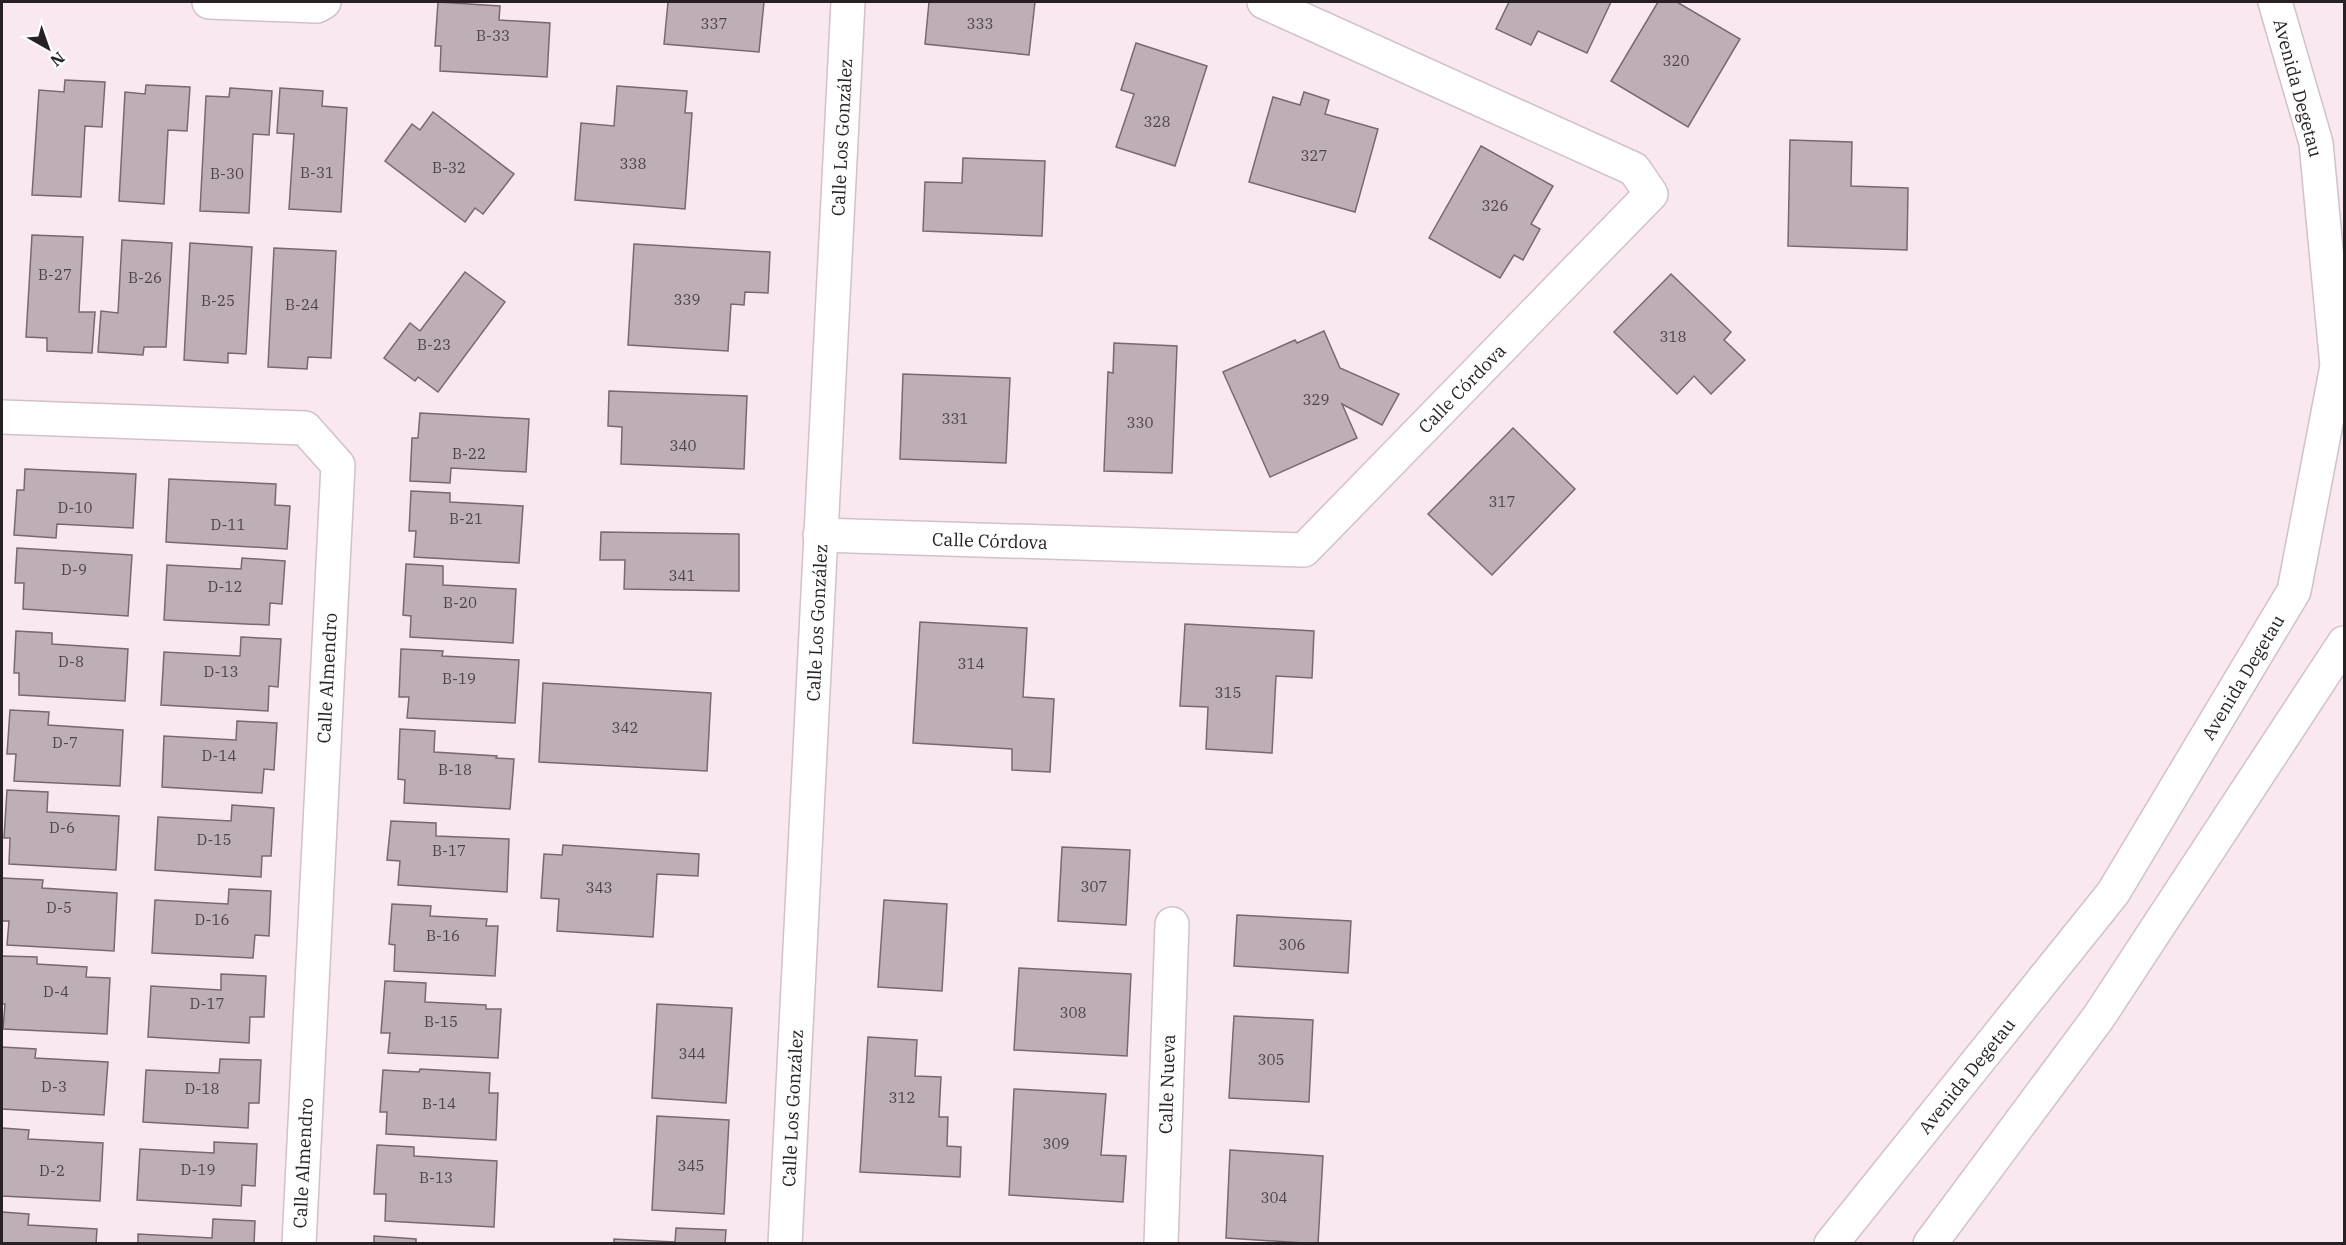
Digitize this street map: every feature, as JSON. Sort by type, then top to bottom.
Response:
[{"type":"street","points":[[209,2],[317,6],[324,2]]},
{"type":"street","name":"Calle Los González","points":[[785,1244],[848,2]]},
{"type":"street","name":"Calle Córdova","points":[[820,535],[1304,550],[1651,194],[1634,169],[1264,2]]},
{"type":"street","name":"Avenida Degetau","points":[[1831,1244],[2113,893],[2294,591],[2337,366],[2316,143],[2275,2]]},
{"type":"street","name":"Calle Almendro","points":[[2,417],[305,428],[338,465],[299,1244]]},
{"type":"street","points":[[1930,1244],[2098,1018],[2344,643]]},
{"type":"street","name":"Calle Nueva","points":[[1161,1244],[1172,924]]},
{"type":"building","points":[[438,2],[500,6],[499,20],[550,23],[547,77],[440,71],[441,46],[435,46]]},
{"type":"building","points":[[668,2],[764,2],[759,52],[664,44]]},
{"type":"building","points":[[929,2],[1035,2],[1029,55],[925,44]]},
{"type":"building","points":[[1509,2],[1611,2],[1587,53],[1538,31],[1531,45],[1496,29]]},
{"type":"building","points":[[1658,2],[1677,2],[1740,39],[1688,127],[1611,81]]},
{"type":"building","points":[[1136,43],[1207,66],[1175,166],[1116,147],[1134,94],[1121,90]]},
{"type":"building","points":[[65,80],[105,82],[102,127],[85,126],[81,197],[32,195],[39,90],[64,92]]},
{"type":"building","points":[[146,85],[190,87],[187,131],[168,130],[164,204],[119,201],[125,92],[145,94]]},
{"type":"building","points":[[617,86],[687,91],[685,113],[692,113],[685,209],[575,200],[581,123],[614,126]]},
{"type":"building","points":[[230,88],[272,91],[269,135],[253,134],[249,213],[200,211],[206,96],[229,97]]},
{"type":"building","points":[[280,88],[323,91],[322,106],[347,108],[341,212],[289,209],[294,134],[277,133]]},
{"type":"building","points":[[1304,92],[1329,100],[1325,114],[1378,129],[1355,212],[1249,182],[1273,97],[1300,105]]},
{"type":"building","points":[[433,112],[514,174],[483,214],[475,208],[465,222],[385,161],[412,124],[420,130]]},
{"type":"building","points":[[1790,140],[1852,142],[1851,186],[1908,188],[1907,250],[1788,246]]},
{"type":"building","points":[[1481,146],[1553,186],[1531,224],[1540,229],[1523,260],[1514,255],[1500,278],[1429,238]]},
{"type":"building","points":[[963,158],[1045,161],[1042,236],[923,231],[925,182],[962,183]]},
{"type":"building","points":[[32,235],[83,237],[79,312],[95,312],[92,353],[47,351],[47,338],[26,337]]},
{"type":"building","points":[[122,240],[172,243],[166,347],[144,347],[143,355],[98,352],[101,311],[118,313]]},
{"type":"building","points":[[190,243],[252,247],[246,354],[228,353],[228,363],[184,360]]},
{"type":"building","points":[[634,244],[770,252],[768,293],[745,292],[744,305],[731,304],[728,351],[628,345]]},
{"type":"building","points":[[274,248],[336,251],[331,358],[308,357],[307,369],[268,367]]},
{"type":"building","points":[[465,272],[505,302],[438,392],[418,377],[415,381],[384,358],[410,323],[420,331]]},
{"type":"building","points":[[1671,274],[1731,332],[1724,340],[1745,360],[1711,394],[1694,376],[1677,394],[1614,332]]},
{"type":"building","points":[[1324,331],[1340,368],[1399,394],[1382,425],[1342,404],[1357,438],[1270,477],[1223,372],[1295,340],[1297,343]]},
{"type":"building","points":[[1114,343],[1177,346],[1172,473],[1104,471],[1108,372],[1113,373]]},
{"type":"building","points":[[903,374],[1010,378],[1006,463],[900,459]]},
{"type":"building","points":[[609,391],[747,396],[744,469],[621,464],[622,427],[608,426]]},
{"type":"building","points":[[420,413],[529,419],[526,472],[451,468],[450,483],[410,481],[412,438],[418,438]]},
{"type":"building","points":[[1513,428],[1575,489],[1492,575],[1428,514]]},
{"type":"building","points":[[25,469],[136,474],[133,528],[57,524],[56,538],[14,535],[17,490],[24,490]]},
{"type":"building","points":[[169,479],[276,484],[275,505],[290,506],[287,549],[166,542]]},
{"type":"building","points":[[411,491],[450,493],[450,502],[523,506],[519,563],[414,557],[416,531],[409,531]]},
{"type":"building","points":[[601,532],[739,534],[739,591],[624,589],[625,560],[600,560]]},
{"type":"building","points":[[17,548],[132,555],[128,616],[23,609],[24,583],[15,583]]},
{"type":"building","points":[[242,558],[285,561],[282,604],[270,603],[269,625],[164,620],[167,565],[241,569]]},
{"type":"building","points":[[406,564],[443,566],[443,585],[516,589],[513,643],[410,637],[411,616],[403,615]]},
{"type":"building","points":[[920,622],[1027,628],[1023,697],[1054,699],[1050,772],[1012,770],[1012,749],[913,743]]},
{"type":"building","points":[[1185,624],[1314,631],[1312,678],[1276,676],[1272,753],[1206,749],[1208,707],[1180,706]]},
{"type":"building","points":[[16,631],[52,633],[52,644],[128,649],[125,701],[19,695],[19,673],[14,673]]},
{"type":"building","points":[[241,637],[281,639],[278,687],[269,686],[268,711],[161,705],[164,652],[240,656]]},
{"type":"building","points":[[401,649],[443,651],[442,656],[519,660],[515,723],[407,718],[409,697],[399,697]]},
{"type":"building","points":[[543,683],[711,693],[707,771],[539,762]]},
{"type":"building","points":[[10,710],[49,712],[48,725],[123,730],[120,786],[14,781],[16,754],[7,754]]},
{"type":"building","points":[[237,721],[277,723],[274,770],[264,769],[262,793],[162,787],[164,736],[236,740]]},
{"type":"building","points":[[400,729],[435,731],[434,752],[514,759],[510,809],[404,803],[405,780],[398,779]]},
{"type":"building","points":[[7,790],[48,792],[47,812],[119,816],[116,870],[9,864],[10,838],[4,838]]},
{"type":"building","points":[[232,805],[274,808],[271,856],[262,856],[261,877],[155,870],[158,817],[231,821]]},
{"type":"building","points":[[391,821],[436,823],[436,836],[509,839],[507,892],[398,885],[400,861],[387,860]]},
{"type":"building","points":[[563,845],[699,854],[698,876],[657,874],[653,937],[557,931],[559,899],[541,898],[544,854],[562,855]]},
{"type":"building","points":[[1062,847],[1130,850],[1126,925],[1058,921]]},
{"type":"building","points":[[2,878],[43,880],[42,888],[117,893],[114,951],[7,945],[9,921],[2,921]]},
{"type":"building","points":[[229,889],[271,891],[269,936],[255,935],[253,958],[152,953],[155,900],[228,904]]},
{"type":"building","points":[[884,900],[947,904],[942,991],[878,987]]},
{"type":"building","points":[[392,904],[431,906],[430,916],[487,919],[486,926],[498,926],[495,976],[394,971],[395,945],[389,944]]},
{"type":"building","points":[[1237,915],[1351,921],[1348,973],[1234,966]]},
{"type":"building","points":[[2,956],[37,957],[37,964],[87,967],[86,977],[110,978],[107,1034],[3,1029],[5,1004],[2,1004]]},
{"type":"building","points":[[1019,968],[1131,974],[1127,1056],[1014,1050]]},
{"type":"building","points":[[221,974],[266,976],[264,1017],[250,1017],[249,1043],[148,1037],[151,986],[221,990]]},
{"type":"building","points":[[385,981],[426,983],[425,1002],[486,1005],[486,1009],[501,1009],[498,1058],[388,1053],[390,1033],[381,1033]]},
{"type":"building","points":[[657,1004],[732,1008],[726,1103],[652,1098]]},
{"type":"building","points":[[1234,1016],[1313,1020],[1309,1102],[1229,1098]]},
{"type":"building","points":[[868,1037],[917,1040],[915,1076],[941,1077],[939,1117],[948,1117],[947,1146],[961,1147],[960,1177],[860,1172]]},
{"type":"building","points":[[2,1047],[36,1049],[35,1058],[108,1062],[104,1115],[2,1109]]},
{"type":"building","points":[[220,1059],[261,1060],[259,1103],[249,1103],[248,1128],[143,1122],[146,1070],[219,1073]]},
{"type":"building","points":[[420,1069],[490,1073],[489,1093],[498,1093],[496,1140],[386,1134],[387,1112],[380,1112],[383,1070],[419,1072]]},
{"type":"building","points":[[1014,1089],[1106,1094],[1101,1155],[1126,1156],[1123,1202],[1009,1195]]},
{"type":"building","points":[[657,1116],[729,1120],[724,1214],[652,1210]]},
{"type":"building","points":[[2,1128],[29,1130],[28,1139],[103,1143],[100,1201],[2,1196]]},
{"type":"building","points":[[214,1142],[257,1144],[255,1186],[242,1185],[241,1206],[137,1200],[140,1149],[214,1153]]},
{"type":"building","points":[[377,1145],[414,1147],[414,1156],[497,1161],[494,1227],[385,1221],[386,1194],[374,1194]]},
{"type":"building","points":[[1230,1150],[1323,1156],[1318,1244],[1226,1238]]},
{"type":"building","points":[[2,1212],[29,1214],[28,1225],[97,1229],[96,1244],[2,1244]]},
{"type":"building","points":[[213,1219],[255,1221],[254,1244],[138,1244],[138,1234],[212,1238]]},
{"type":"building","points":[[676,1228],[726,1230],[725,1244],[614,1244],[614,1239],[675,1242]]},
{"type":"building","points":[[374,1236],[416,1239],[416,1244],[374,1244]]}]
